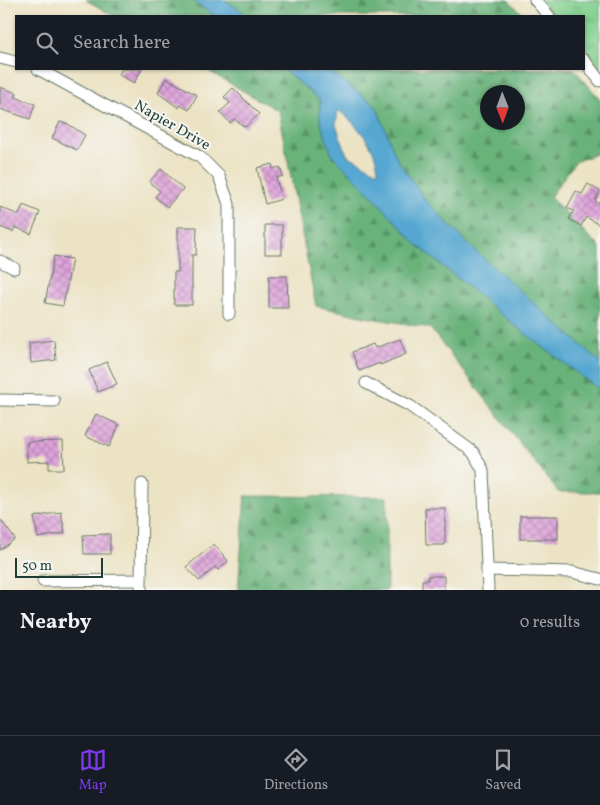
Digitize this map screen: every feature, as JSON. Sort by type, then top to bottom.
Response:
[{"type":"street","points":[[535,0],[548,15]]},
{"type":"street","points":[[0,58],[15,62]]},
{"type":"street","points":[[585,61],[600,80]]},
{"type":"street","name":"Napier Drive","points":[[40,70],[200,157],[219,176],[229,204],[229,314]]},
{"type":"street","points":[[0,261],[14,268]]},
{"type":"street","points":[[366,383],[410,406],[473,452],[483,470],[488,590]]},
{"type":"street","points":[[0,400],[54,400]]},
{"type":"street","points":[[43,581],[140,585],[142,484]]},
{"type":"street","points":[[487,570],[572,572],[600,579]]},
{"type":"green space","points":[[86,0],[192,0],[214,15],[112,15]]},
{"type":"green space","points":[[225,0],[508,0],[524,15],[248,15]]},
{"type":"green space","points":[[537,0],[600,0],[600,68],[585,47],[585,15],[554,15]]},
{"type":"green space","points":[[207,70],[284,70],[320,100],[320,121],[332,155],[416,244],[523,332],[600,390],[600,492],[558,492],[430,328],[365,317],[316,306],[278,111]]},
{"type":"green space","points":[[328,70],[575,70],[600,99],[600,152],[575,162],[550,197],[600,247],[600,362],[472,248],[426,201],[397,159],[376,106]]},
{"type":"green space","points":[[245,496],[387,497],[387,590],[238,590]]},
{"type":"water","points":[[192,0],[225,0],[248,15],[214,15]]},
{"type":"water","points":[[284,70],[328,70],[376,106],[397,159],[426,201],[472,248],[600,362],[600,390],[523,332],[416,244],[332,155],[320,121],[320,100]],"holes":[[[338,110],[359,129],[374,153],[378,172],[347,155],[336,125]]]},
{"type":"building","points":[[122,70],[141,70],[134,83],[119,75]]},
{"type":"building","points":[[166,78],[197,95],[189,110],[180,105],[179,108],[158,93]]},
{"type":"building","points":[[0,87],[17,93],[15,97],[35,104],[30,119],[0,109]]},
{"type":"building","points":[[233,88],[259,114],[245,127],[234,119],[230,123],[220,112],[230,103],[224,97]]},
{"type":"building","points":[[60,122],[68,124],[85,135],[77,150],[52,138]]},
{"type":"building","points":[[272,164],[273,169],[280,167],[283,176],[276,178],[282,199],[265,204],[257,168]]},
{"type":"building","points":[[161,169],[183,189],[167,207],[155,197],[160,191],[149,182]]},
{"type":"building","points":[[588,184],[600,191],[595,201],[600,204],[600,225],[586,217],[581,226],[569,219],[574,211],[567,208],[570,202],[576,191],[582,194]]},
{"type":"building","points":[[23,205],[40,212],[31,234],[15,227],[13,232],[0,227],[0,207],[19,215]]},
{"type":"building","points":[[265,225],[282,225],[282,254],[265,254]]},
{"type":"building","points":[[178,227],[197,227],[196,255],[192,255],[192,305],[174,305],[174,272],[178,272]]},
{"type":"building","points":[[54,256],[72,259],[63,306],[45,303]]},
{"type":"building","points":[[269,276],[287,276],[288,308],[269,308]]},
{"type":"building","points":[[400,339],[406,354],[380,365],[380,363],[359,371],[352,352],[373,344],[375,348]]},
{"type":"building","points":[[54,340],[56,360],[31,363],[29,343]]},
{"type":"building","points":[[107,362],[117,384],[98,392],[89,370]]},
{"type":"building","points":[[96,414],[119,425],[109,447],[85,436]]},
{"type":"building","points":[[63,441],[64,469],[49,469],[49,461],[27,462],[27,442]]},
{"type":"building","points":[[425,508],[445,508],[445,545],[426,545]]},
{"type":"building","points":[[61,512],[65,533],[38,538],[34,517]]},
{"type":"building","points":[[520,516],[558,516],[558,539],[520,539]]},
{"type":"building","points":[[0,519],[15,539],[0,550]]},
{"type":"building","points":[[110,534],[110,554],[84,554],[83,535]]},
{"type":"building","points":[[214,544],[228,561],[218,570],[215,567],[199,581],[186,567]]},
{"type":"building","points":[[428,576],[444,576],[444,590],[422,590],[422,580],[428,580]]}]
